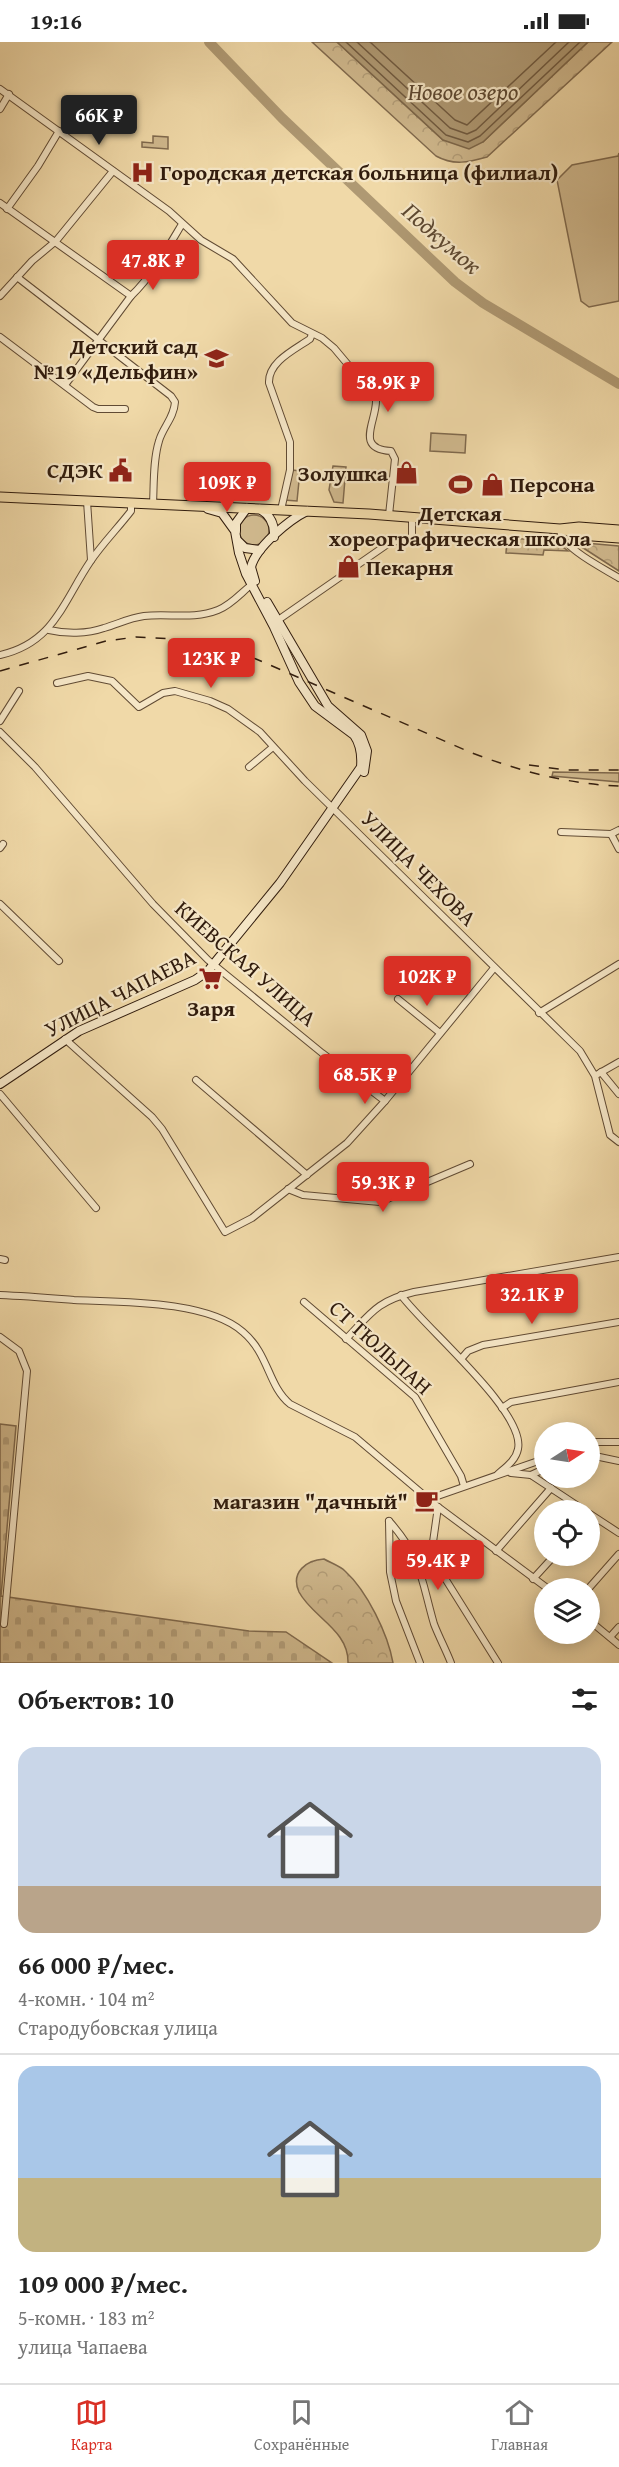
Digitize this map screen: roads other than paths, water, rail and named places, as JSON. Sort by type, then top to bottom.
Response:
[{"type":"main road","points":[[0,497],[260,508],[619,530]]},
{"type":"main road","points":[[201,506],[222,513],[236,531]]},
{"type":"main road","points":[[236,531],[236,523],[247,508]]},
{"type":"main road","points":[[260,508],[273,525],[274,537]]},
{"type":"main road","points":[[239,542],[246,548],[260,550],[288,522],[308,511]]},
{"type":"main road","points":[[560,528],[579,535],[619,538]]},
{"type":"main road","name":"УЛИЦА ЧАПАЕВА","points":[[0,1084],[65,1039],[195,980],[214,965],[280,883],[361,767],[361,749],[354,735],[315,706],[299,682],[274,627],[251,585],[239,553],[236,531]]},
{"type":"main road","name":"УЛИЦА ЧАПАЕВА","points":[[260,550],[251,567],[256,582],[328,706],[361,735],[365,742],[368,760],[366,768],[356,785],[333,808]]},
{"type":"street","points":[[0,88],[169,211],[201,240],[233,259],[284,315],[334,348],[376,398],[377,407],[371,424],[371,442],[373,448],[379,451],[391,451],[395,459],[389,515]]},
{"type":"street","points":[[0,109],[9,94]]},
{"type":"street","points":[[6,209],[38,166],[59,131]]},
{"type":"street","points":[[0,296],[32,261],[56,241],[113,171]]},
{"type":"street","points":[[0,204],[32,228],[56,241],[130,296]]},
{"type":"street","points":[[65,386],[130,296],[141,286],[159,262],[182,224]]},
{"type":"street","points":[[17,276],[171,396],[175,402],[172,418],[163,430],[157,448],[153,504]]},
{"type":"street","points":[[281,510],[290,470],[290,442],[268,375],[272,367],[310,339],[312,334]]},
{"type":"street","points":[[0,338],[98,409],[125,409]]},
{"type":"street","points":[[87,501],[91,560]]},
{"type":"street","points":[[0,656],[21,648],[49,630],[91,560],[131,511],[131,503]]},
{"type":"street","points":[[281,618],[392,542],[412,542],[412,517]]},
{"type":"street","points":[[560,528],[560,535],[569,545],[619,578]]},
{"type":"street","points":[[49,630],[80,633],[147,616],[201,615],[219,610],[251,585]]},
{"type":"street","name":"УЛИЦА ЧЕХОВА","points":[[57,683],[88,676],[112,681],[139,707],[163,693],[175,691],[228,709],[260,732],[333,808],[580,1051],[598,1074],[619,1094]]},
{"type":"street","points":[[0,721],[19,691]]},
{"type":"street","name":"КИЕВСКАЯ УЛИЦА","points":[[0,732],[35,767],[153,904],[214,965],[385,1101]]},
{"type":"street","points":[[249,767],[273,747]]},
{"type":"street","points":[[561,832],[610,834],[619,831]]},
{"type":"street","points":[[610,834],[619,849]]},
{"type":"street","points":[[0,904],[59,961]]},
{"type":"street","points":[[539,1013],[619,964]]},
{"type":"street","points":[[65,1039],[152,1116],[225,1233],[252,1218],[347,1143],[385,1101],[494,968]]},
{"type":"street","points":[[398,999],[440,1033]]},
{"type":"street","points":[[598,1074],[619,1062]]},
{"type":"street","name":"УЛИЦА ЧЕХОВА","points":[[598,1074],[610,1135],[619,1142]]},
{"type":"street","points":[[196,1080],[307,1175]]},
{"type":"street","points":[[0,1094],[96,1208]]},
{"type":"street","points":[[288,1190],[303,1195],[380,1202],[470,1164]]},
{"type":"street","points":[[346,1339],[380,1304],[401,1295],[619,1257]]},
{"type":"street","points":[[0,1295],[150,1302],[205,1314],[229,1323],[242,1330],[262,1354],[281,1396],[291,1404],[355,1437],[438,1507],[533,1579],[545,1566]]},
{"type":"street","points":[[401,1295],[429,1328],[461,1359],[502,1408],[518,1432],[518,1449],[513,1460],[498,1474]]},
{"type":"street","name":"СТ ТЮЛЬПАН","points":[[304,1302],[420,1402],[461,1476],[464,1486]]},
{"type":"street","points":[[461,1359],[468,1351],[483,1345],[619,1322]]},
{"type":"street","points":[[0,1337],[19,1351],[27,1371],[4,1624]]},
{"type":"street","points":[[502,1408],[511,1402],[619,1382]]},
{"type":"street","points":[[600,1442],[619,1442]]},
{"type":"street","points":[[600,1457],[619,1461]]},
{"type":"street","points":[[429,1499],[534,1462]]},
{"type":"street","points":[[498,1474],[516,1472],[534,1477]]},
{"type":"street","points":[[496,1551],[551,1488],[569,1500]]},
{"type":"street","points":[[438,1507],[431,1556],[498,1663]]},
{"type":"street","points":[[420,1663],[396,1601],[390,1572],[389,1521],[405,1539],[419,1565],[435,1626],[451,1663]]},
{"type":"street","points":[[600,1521],[619,1533]]},
{"type":"street","points":[[599,1578],[619,1554]]},
{"type":"street","points":[[610,1637],[619,1627]]},
{"type":"street","points":[[600,1629],[619,1645]]},
{"type":"water","name":"Новое озеро","points":[[337,42],[588,42],[483,142],[469,149],[443,140]]},
{"type":"waterway","name":"Подкумок","points":[[209,42],[282,118],[455,282],[483,303],[619,384]]},
{"type":"railway","points":[[0,671],[106,641],[136,637],[199,640],[256,659],[490,760],[526,771],[581,783],[619,786]]},
{"type":"railway","points":[[529,765],[566,770],[619,770]]},
{"type":"place","name":"Городская детская больница (филиал)","points":[[142,172]]},
{"type":"place","name":"Детский сад №19 «Дельфин»","points":[[216,359]]},
{"type":"place","name":"СДЭК","points":[[121,470]]},
{"type":"place","name":"Золушка","points":[[406,473]]},
{"type":"place","name":"Детская хореографическая школа","points":[[460,484]]},
{"type":"place","name":"Персона","points":[[492,484]]},
{"type":"place","name":"Пекарня","points":[[348,567]]},
{"type":"place","name":"Заря","points":[[211,979]]},
{"type":"place","name":"магазин \"дачный\"","points":[[426,1501]]}]
